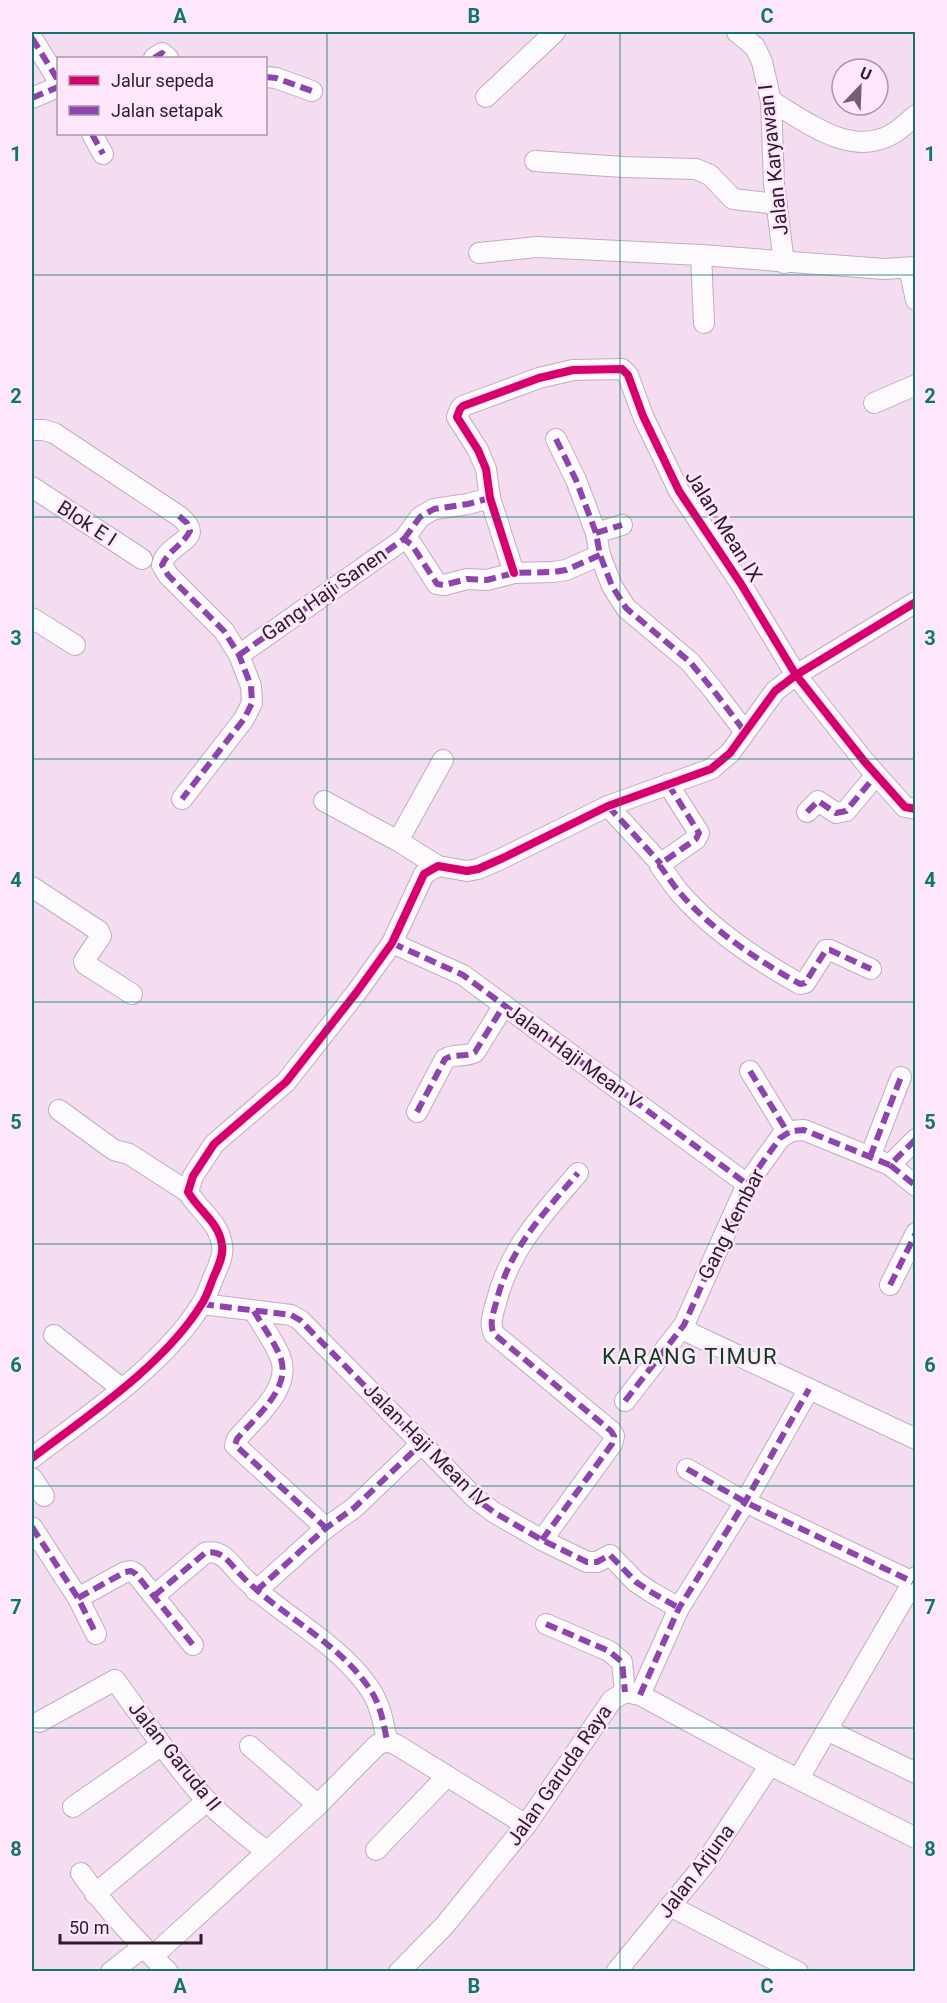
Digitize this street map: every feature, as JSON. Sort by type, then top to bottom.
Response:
[{"type":"street","points":[[486,97],[555,32]]},
{"type":"street","name":"Jalan Karyawan I","points":[[737,32],[755,47],[762,62],[771,101],[777,204],[784,263]]},
{"type":"street","points":[[32,38],[57,78]]},
{"type":"street","points":[[267,77],[312,91]]},
{"type":"street","points":[[32,98],[57,87]]},
{"type":"street","points":[[771,101],[818,129],[847,141],[873,141],[894,133],[915,115]]},
{"type":"street","points":[[93,135],[103,154]]},
{"type":"street","points":[[535,162],[696,169],[710,175],[733,199],[777,204]]},
{"type":"street","points":[[479,253],[537,247],[701,255],[884,269],[912,268],[915,300]]},
{"type":"street","points":[[701,255],[704,323]]},
{"type":"street","name":"Jalan Mean IX","points":[[490,498],[486,469],[478,450],[458,417],[463,406],[538,378],[573,370],[622,369],[628,375],[643,416],[679,491],[741,584],[801,681],[876,775],[905,807],[915,809]]},
{"type":"street","points":[[874,403],[915,385]]},
{"type":"street","points":[[32,430],[54,433],[187,523],[191,529],[187,538],[166,555],[162,565],[168,575],[224,631],[239,655],[250,686],[252,703],[244,719],[182,799]]},
{"type":"street","points":[[556,439],[576,480],[596,533],[600,555],[612,586],[626,608],[690,663],[745,732]]},
{"type":"street","name":"Blok E I","points":[[32,487],[142,559]]},
{"type":"street","points":[[404,539],[420,517],[434,509],[490,498],[514,573]]},
{"type":"street","points":[[596,533],[622,525]]},
{"type":"street","name":"Gang Haji Sanen","points":[[239,655],[404,539],[412,545],[437,584],[444,585],[467,579],[487,580],[514,573],[567,570],[600,555]]},
{"type":"street","points":[[324,801],[399,841],[438,866],[466,871],[478,868],[608,806],[711,769],[730,753],[776,691],[801,681],[915,602]]},
{"type":"street","points":[[32,618],[75,645]]},
{"type":"street","points":[[399,841],[443,760]]},
{"type":"street","points":[[807,812],[818,801],[836,813],[846,811],[876,775]]},
{"type":"street","points":[[661,864],[696,839],[699,833],[668,784]]},
{"type":"street","points":[[608,806],[661,864],[679,892],[704,917],[738,943],[800,984],[805,983],[826,950],[871,969]]},
{"type":"street","points":[[188,1192],[193,1176],[214,1144],[286,1082],[356,993],[392,943],[424,874],[438,866]]},
{"type":"street","points":[[32,887],[99,931],[101,936],[84,961],[85,964],[132,994]]},
{"type":"street","name":"Jalan Haji Mean V","points":[[392,943],[463,975],[747,1184]]},
{"type":"street","points":[[417,1112],[445,1059],[466,1056],[475,1052],[504,1005]]},
{"type":"street","points":[[750,1071],[788,1132],[804,1130],[890,1165],[915,1186]]},
{"type":"street","points":[[870,1157],[901,1077]]},
{"type":"street","points":[[32,1458],[122,1389],[159,1356],[202,1304],[223,1248],[208,1215],[194,1202],[188,1192],[129,1154],[114,1150],[59,1110]]},
{"type":"street","name":"Gang Kembar","points":[[625,1401],[684,1325],[747,1184],[780,1138],[788,1132]]},
{"type":"street","points":[[890,1165],[915,1139]]},
{"type":"street","points":[[542,1540],[612,1444],[614,1436],[570,1395],[494,1334],[491,1328],[500,1286],[515,1254],[530,1230],[578,1173]]},
{"type":"street","points":[[890,1285],[915,1233]]},
{"type":"street","name":"Jalan Haji Mean IV","points":[[202,1304],[291,1315],[300,1320],[476,1499],[495,1513],[542,1540],[587,1562],[597,1562],[610,1556],[636,1582],[679,1608]]},
{"type":"street","points":[[254,1311],[281,1357],[282,1370],[273,1398],[237,1439],[236,1445],[326,1528]]},
{"type":"street","points":[[684,1325],[690,1333],[915,1439]]},
{"type":"street","points":[[54,1335],[122,1389]]},
{"type":"street","points":[[633,1694],[679,1608],[745,1502],[809,1389]]},
{"type":"street","points":[[256,1591],[326,1528],[354,1508],[421,1444]]},
{"type":"street","points":[[687,1469],[745,1502],[914,1579],[799,1778]]},
{"type":"street","points":[[32,1478],[44,1496]]},
{"type":"street","points":[[32,1527],[78,1598],[96,1634]]},
{"type":"street","points":[[154,1596],[205,1553],[213,1551],[222,1555],[256,1591],[341,1656],[367,1685],[380,1707],[387,1741]]},
{"type":"street","points":[[78,1598],[125,1572],[131,1571],[193,1645]]},
{"type":"street","points":[[546,1624],[609,1651],[622,1662],[633,1694],[915,1838]]},
{"type":"street","name":"Jalan Garuda II","points":[[39,1722],[115,1680],[162,1745],[207,1801],[267,1852]]},
{"type":"street","name":"Jalan Garuda Raya","points":[[399,1971],[445,1925],[526,1825],[612,1700],[633,1694]]},
{"type":"street","points":[[828,1730],[915,1773]]},
{"type":"street","points":[[111,1971],[148,1952],[267,1852],[318,1805],[377,1745],[387,1741],[526,1825]]},
{"type":"street","points":[[73,1807],[162,1745]]},
{"type":"street","points":[[249,1746],[318,1805]]},
{"type":"street","name":"Jalan Arjuna","points":[[616,1971],[704,1865],[770,1765]]},
{"type":"street","points":[[376,1850],[447,1776]]},
{"type":"street","points":[[95,1894],[207,1801]]},
{"type":"street","points":[[81,1874],[95,1894],[168,1971]]},
{"type":"street","points":[[670,1906],[798,1971]]},
{"type":"marked path","points":[[32,38],[57,78]]},
{"type":"marked path","points":[[156,57],[162,53],[167,57]]},
{"type":"marked path","points":[[267,77],[312,91]]},
{"type":"marked path","points":[[32,98],[57,87]]},
{"type":"marked path","points":[[93,135],[103,154]]},
{"type":"marked path","points":[[556,439],[576,480],[596,533],[600,555],[612,586],[626,608],[690,662],[745,732]]},
{"type":"marked path","points":[[404,539],[420,517],[434,509],[490,498]]},
{"type":"marked path","points":[[179,516],[187,523],[190,531],[162,565],[168,575],[224,631],[239,655],[251,686],[252,703],[244,719],[182,799]]},
{"type":"marked path","points":[[596,533],[622,525]]},
{"type":"marked path","points":[[239,655],[404,539],[412,545],[437,584],[444,585],[467,579],[487,580],[514,573],[566,570],[600,555]]},
{"type":"marked path","points":[[807,812],[818,801],[836,813],[846,811],[876,775]]},
{"type":"marked path","points":[[668,784],[699,833],[696,839],[660,866],[680,893],[706,919],[752,954],[800,984],[805,983],[826,950],[871,969]]},
{"type":"marked path","points":[[608,806],[661,864]]},
{"type":"marked path","points":[[392,943],[463,975],[747,1184]]},
{"type":"marked path","points":[[417,1112],[445,1059],[475,1052],[504,1005]]},
{"type":"marked path","points":[[750,1071],[788,1133]]},
{"type":"marked path","points":[[870,1157],[901,1077]]},
{"type":"marked path","points":[[625,1401],[684,1325],[747,1184],[780,1138],[791,1131],[804,1130],[890,1165],[916,1139]]},
{"type":"marked path","points":[[890,1165],[916,1186]]},
{"type":"marked path","points":[[542,1540],[612,1444],[614,1436],[611,1431],[494,1334],[492,1319],[502,1284],[518,1249],[540,1218],[578,1173]]},
{"type":"marked path","points":[[890,1285],[916,1233]]},
{"type":"marked path","points":[[202,1304],[291,1315],[300,1320],[476,1499],[495,1513],[542,1540],[587,1562],[597,1562],[610,1555],[636,1582],[679,1608]]},
{"type":"marked path","points":[[254,1311],[271,1338],[283,1368],[277,1391],[262,1412],[237,1439],[235,1445],[326,1528]]},
{"type":"marked path","points":[[640,1695],[679,1608],[745,1502],[809,1389]]},
{"type":"marked path","points":[[256,1591],[326,1528],[354,1508],[421,1444]]},
{"type":"marked path","points":[[687,1469],[745,1502],[913,1582]]},
{"type":"marked path","points":[[32,1527],[78,1598],[96,1634]]},
{"type":"marked path","points":[[154,1596],[205,1553],[220,1555],[253,1587],[322,1640],[353,1668],[375,1698],[387,1741]]},
{"type":"marked path","points":[[78,1598],[125,1572],[131,1571],[136,1574],[193,1645]]},
{"type":"marked path","points":[[546,1624],[609,1651],[622,1662],[625,1692]]},
{"type":"cycle path","points":[[514,573],[490,498],[486,469],[478,450],[457,417],[460,409],[539,378],[573,370],[622,369],[628,375],[643,416],[679,491],[741,584],[796,675],[864,761],[905,807],[916,809]]},
{"type":"cycle path","points":[[32,1458],[146,1369],[167,1348],[201,1305],[219,1265],[222,1249],[220,1237],[213,1223],[188,1192],[193,1176],[214,1144],[286,1082],[356,993],[392,943],[424,874],[438,866],[467,871],[478,869],[608,806],[711,769],[730,753],[775,691],[796,675],[916,602]]},
{"type":"district","name":"KARANG TIMUR","points":[[690,1356]]}]
